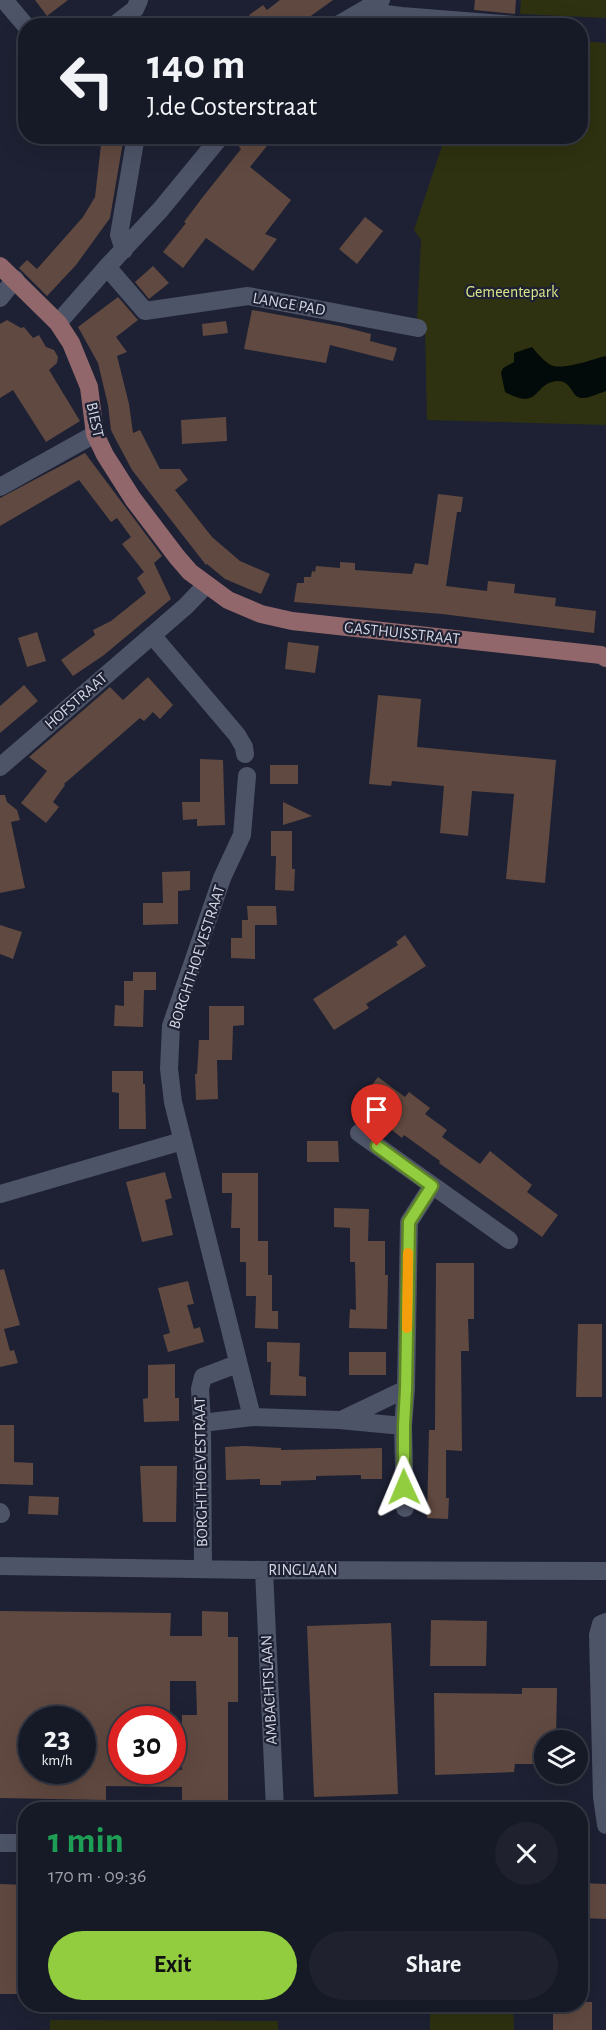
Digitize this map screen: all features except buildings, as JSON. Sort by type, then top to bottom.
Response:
[{"type":"main road","name":"BIEST","points":[[0,266],[58,323],[74,348],[85,377],[95,434],[105,455],[133,499],[190,572],[206,585]]},
{"type":"main road","name":"GASTHUISSTRAAT","points":[[206,585],[228,600],[261,614],[292,621],[531,647],[606,658]]},
{"type":"street","points":[[4,0],[19,18]]},
{"type":"street","points":[[123,18],[135,9],[139,0]]},
{"type":"street","points":[[350,18],[381,0]]},
{"type":"street","points":[[363,11],[426,18]]},
{"type":"street","points":[[124,250],[119,235],[135,144]]},
{"type":"street","points":[[58,323],[162,209],[215,144]]},
{"type":"street","name":"LANGE PAD","points":[[107,267],[145,311],[248,296],[418,328]]},
{"type":"street","points":[[0,298],[15,279]]},
{"type":"street","points":[[0,487],[95,434]]},
{"type":"street","name":"HOFSTRAAT","points":[[0,767],[186,606],[206,585]]},
{"type":"street","points":[[152,635],[237,735],[244,747],[244,754]]},
{"type":"street","name":"BORGHTHOEVESTRAAT","points":[[247,776],[242,835],[222,878],[171,1026],[169,1069],[173,1102],[182,1141],[252,1417]]},
{"type":"street","points":[[358,1133],[509,1240]]},
{"type":"street","points":[[0,1194],[182,1141]]},
{"type":"street","points":[[405,1508],[404,1426],[409,1222],[432,1186]]},
{"type":"street","name":"BORGHTHOEVESTRAAT","points":[[203,1569],[200,1389],[203,1377],[237,1364]]},
{"type":"street","points":[[339,1420],[406,1389]]},
{"type":"street","points":[[202,1423],[252,1417],[339,1420],[404,1426]]},
{"type":"street","name":"RINGLAAN","points":[[0,1566],[264,1570],[606,1571]]},
{"type":"street","name":"AMBACHTSLAAN","points":[[264,1570],[275,1802]]},
{"type":"street","points":[[606,1622],[601,1624],[598,1635],[602,1797],[606,1825]]},
{"type":"street","points":[[0,1843],[18,1843]]},
{"type":"green space","points":[[521,0],[606,0],[606,18],[520,14]]},
{"type":"green space","name":"Gemeentepark","points":[[588,42],[606,43],[606,425],[427,420],[425,330],[417,318],[421,240],[414,230],[443,144],[588,144]]},
{"type":"green space","points":[[430,2012],[513,2012],[514,2030],[430,2030]]},
{"type":"green space","points":[[50,2020],[278,2021],[278,2030],[50,2030]]},
{"type":"shaded area","points":[[532,347],[549,364],[561,367],[606,356],[606,391],[579,398],[567,384],[558,381],[544,386],[531,398],[525,399],[505,392],[501,373],[503,368],[514,362],[514,353]]},
{"type":"slow traffic","points":[[407,1328],[408,1253]]},
{"type":"route","points":[[377,1146],[432,1186],[409,1222],[404,1487]]}]
